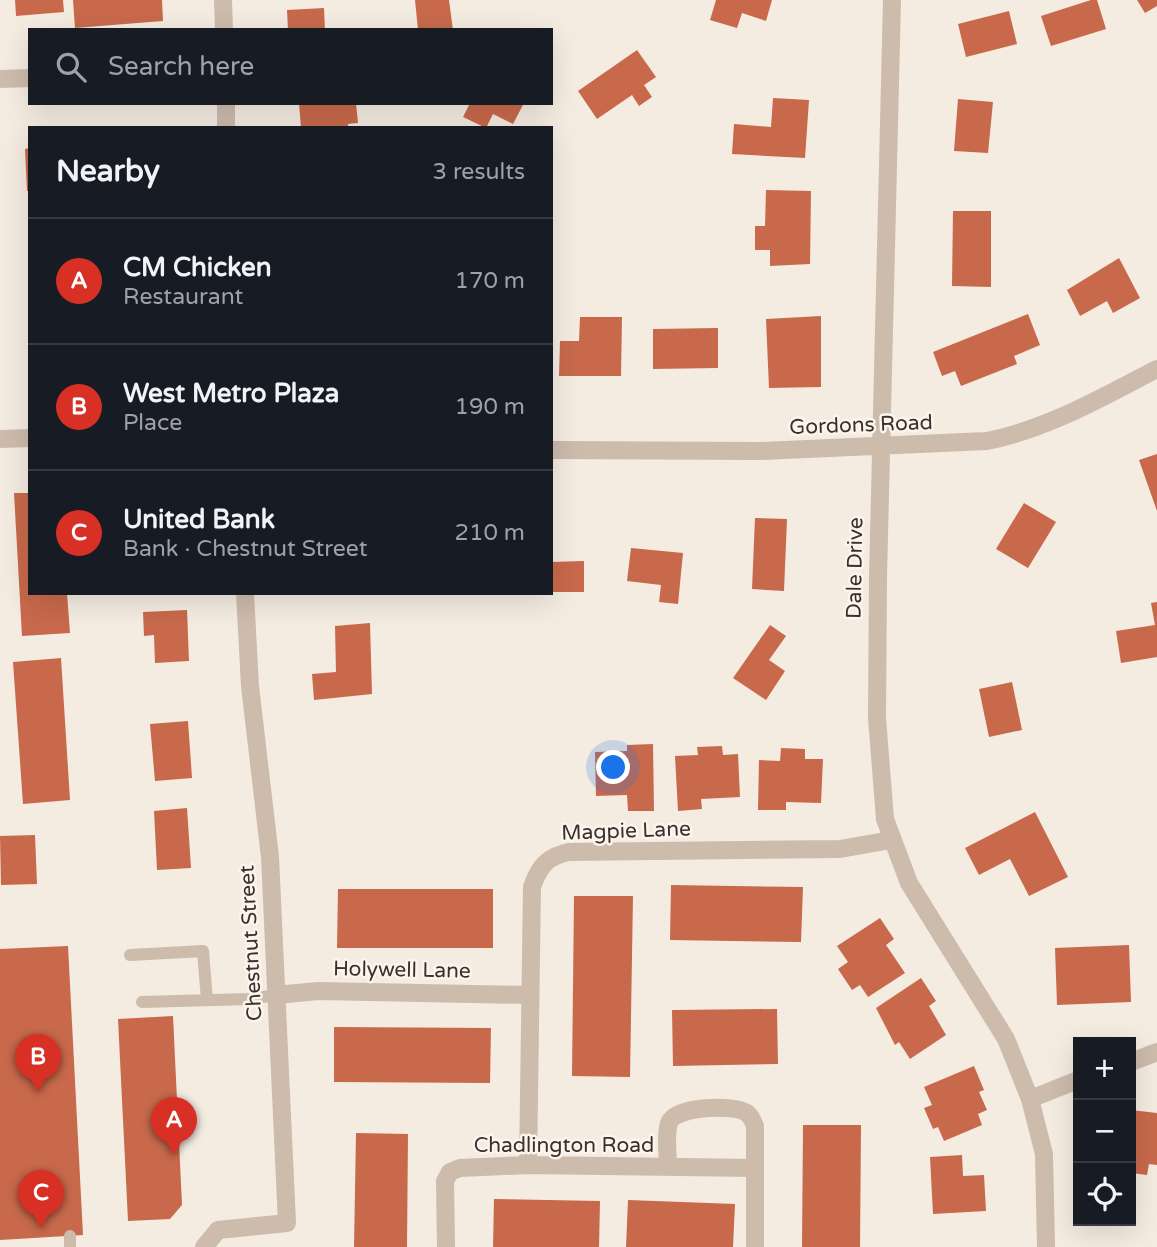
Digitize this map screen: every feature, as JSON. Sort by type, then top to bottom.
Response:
[{"type":"street","points":[[223,0],[225,28]]},
{"type":"street","name":"Dale Drive","points":[[892,0],[880,446],[877,718],[884,807],[891,840],[925,913],[1006,1039],[1030,1099],[1044,1154],[1046,1247]]},
{"type":"street","points":[[0,79],[28,78]]},
{"type":"street","points":[[226,105],[226,126]]},
{"type":"street","name":"Gordons Road","points":[[553,450],[760,451],[934,446],[1014,436],[1060,419],[1157,369]]},
{"type":"street","points":[[0,439],[28,438]]},
{"type":"street","name":"Chestnut Street","points":[[219,1230],[287,1223],[270,857],[250,686],[245,595]]},
{"type":"street","name":"Magpie Lane","points":[[528,1165],[528,995],[532,887],[538,867],[554,855],[569,852],[840,849],[891,840]]},
{"type":"street","name":"Holywell Lane","points":[[276,995],[318,991],[528,995]]},
{"type":"street","points":[[1136,1060],[1157,1052]]},
{"type":"street","points":[[1030,1099],[1073,1082]]},
{"type":"street","points":[[668,1167],[669,1122],[676,1114],[688,1109],[740,1109],[749,1114],[755,1126],[755,1247]]},
{"type":"street","name":"Chadlington Road","points":[[446,1247],[446,1181],[450,1172],[460,1168],[528,1165],[755,1168]]},
{"type":"street","points":[[204,1247],[219,1230],[228,1247]]},
{"type":"lane","points":[[130,955],[203,951],[207,1000]]},
{"type":"lane","points":[[142,1002],[276,995]]},
{"type":"building","points":[[15,0],[63,0],[64,12],[16,16]]},
{"type":"building","points":[[73,0],[162,0],[163,21],[75,28]]},
{"type":"building","points":[[415,0],[449,0],[453,28],[418,28]]},
{"type":"building","points":[[716,0],[772,0],[766,21],[742,13],[737,28],[710,20]]},
{"type":"building","points":[[1097,0],[1106,29],[1051,46],[1041,16]]},
{"type":"building","points":[[1137,0],[1157,0],[1157,6],[1145,13]]},
{"type":"building","points":[[324,8],[325,28],[288,28],[287,10]]},
{"type":"building","points":[[1009,11],[1017,44],[966,57],[958,24]]},
{"type":"building","points":[[637,50],[656,77],[644,85],[652,97],[639,106],[632,95],[597,119],[578,91]]},
{"type":"building","points":[[773,98],[809,100],[805,158],[732,154],[734,124],[771,127]]},
{"type":"building","points":[[958,99],[993,102],[988,153],[954,151]]},
{"type":"building","points":[[299,105],[356,105],[358,123],[348,126],[301,126]]},
{"type":"building","points":[[469,105],[523,105],[513,124],[493,114],[487,126],[463,117]]},
{"type":"building","points":[[28,148],[28,191],[27,191],[25,149]]},
{"type":"building","points":[[766,190],[811,191],[810,264],[770,266],[770,250],[755,250],[755,226],[765,226]]},
{"type":"building","points":[[953,211],[991,211],[991,287],[952,286]]},
{"type":"building","points":[[1119,258],[1140,298],[1113,313],[1107,301],[1080,316],[1067,290]]},
{"type":"building","points":[[1028,314],[1040,345],[1014,356],[1017,364],[961,386],[955,371],[942,376],[933,352]]},
{"type":"building","points":[[821,316],[821,387],[769,388],[766,319]]},
{"type":"building","points":[[580,317],[622,317],[621,376],[559,376],[560,341],[579,341]]},
{"type":"building","points":[[718,328],[718,368],[653,369],[653,329]]},
{"type":"building","points":[[1157,454],[1157,511],[1139,460]]},
{"type":"building","points":[[14,493],[28,493],[28,595],[67,595],[70,633],[22,636]]},
{"type":"building","points":[[1024,503],[1056,522],[1028,568],[996,549]]},
{"type":"building","points":[[755,518],[787,519],[784,591],[752,589]]},
{"type":"building","points":[[631,548],[683,553],[678,604],[659,602],[661,585],[627,581]]},
{"type":"building","points":[[584,561],[584,592],[553,592],[553,562]]},
{"type":"building","points":[[1157,602],[1157,657],[1121,663],[1116,631],[1155,625],[1151,603]]},
{"type":"building","points":[[187,610],[189,661],[155,663],[154,635],[144,636],[143,612]]},
{"type":"building","points":[[370,623],[372,694],[314,700],[312,674],[336,672],[335,626]]},
{"type":"building","points":[[770,625],[786,636],[769,660],[785,671],[766,700],[733,678]]},
{"type":"building","points":[[61,658],[70,800],[23,804],[13,662]]},
{"type":"building","points":[[1012,682],[1022,730],[989,737],[979,689]]},
{"type":"building","points":[[188,721],[192,778],[155,781],[150,724]]},
{"type":"building","points":[[653,744],[654,811],[628,811],[627,795],[596,796],[595,752],[627,751],[627,745]]},
{"type":"building","points":[[722,746],[723,755],[738,754],[740,797],[701,799],[702,809],[678,811],[675,756],[698,755],[697,747]]},
{"type":"building","points":[[781,748],[805,749],[805,759],[823,759],[821,803],[786,802],[786,810],[758,810],[759,760],[780,761]]},
{"type":"building","points":[[187,808],[191,868],[157,870],[154,811]]},
{"type":"building","points":[[1035,812],[1068,877],[1029,896],[1010,859],[979,875],[965,848]]},
{"type":"building","points":[[35,835],[37,884],[1,885],[0,836]]},
{"type":"building","points":[[671,885],[803,887],[801,942],[670,940]]},
{"type":"building","points":[[338,889],[493,889],[493,948],[337,948]]},
{"type":"building","points":[[574,896],[633,896],[630,1077],[572,1076]]},
{"type":"building","points":[[880,918],[894,939],[886,945],[905,973],[868,997],[860,985],[852,990],[838,969],[848,962],[837,946]]},
{"type":"building","points":[[1129,945],[1131,1002],[1057,1005],[1055,948]]},
{"type":"building","points":[[68,946],[83,1235],[0,1240],[0,949]]},
{"type":"building","points":[[921,978],[936,1001],[929,1006],[946,1035],[910,1059],[899,1042],[895,1045],[876,1008]]},
{"type":"building","points":[[777,1009],[778,1064],[673,1066],[672,1010]]},
{"type":"building","points":[[173,1016],[182,1205],[170,1219],[128,1221],[118,1019]]},
{"type":"building","points":[[334,1027],[491,1028],[490,1083],[334,1082]]},
{"type":"building","points":[[974,1066],[984,1090],[979,1092],[987,1110],[978,1114],[982,1125],[944,1141],[938,1127],[933,1129],[924,1108],[932,1105],[924,1087]]},
{"type":"building","points":[[1136,1111],[1157,1113],[1157,1165],[1149,1164],[1147,1175],[1136,1174]]},
{"type":"building","points":[[803,1125],[861,1125],[860,1247],[802,1247]]},
{"type":"building","points":[[356,1133],[408,1134],[407,1247],[354,1247]]},
{"type":"building","points":[[962,1155],[963,1176],[984,1175],[986,1211],[933,1214],[930,1157]]},
{"type":"building","points":[[494,1199],[600,1201],[599,1247],[493,1247]]},
{"type":"building","points":[[628,1200],[735,1204],[733,1247],[626,1247]]},
{"type":"place","name":"West Metro Plaza","points":[[38,1092]]},
{"type":"place","name":"CM Chicken","points":[[174,1155]]},
{"type":"place","name":"United Bank","points":[[41,1228]]}]
